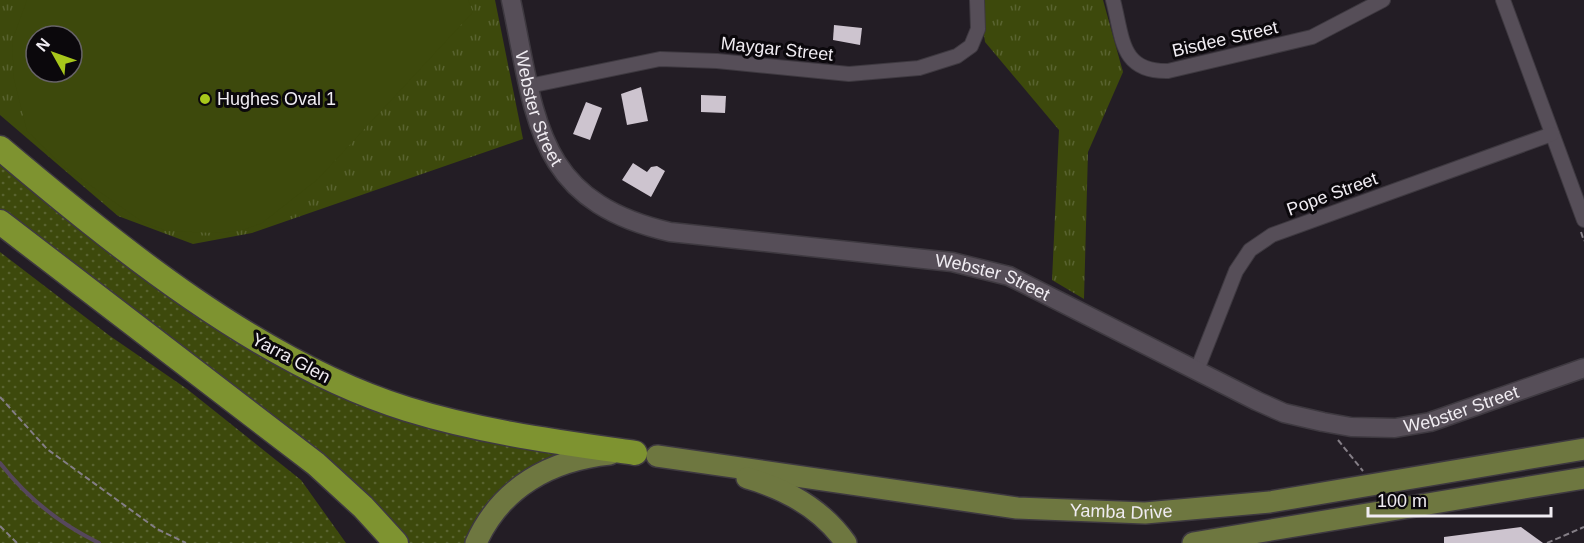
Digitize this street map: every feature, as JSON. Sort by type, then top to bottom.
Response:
[{"type":"highway","name":"Yarra Glen","points":[[0,148],[94,224],[208,308],[279,353],[329,379],[376,399],[448,421],[506,433],[646,454]]},
{"type":"highway","points":[[0,222],[345,490],[396,543]]},
{"type":"highway","points":[[277,435],[320,471],[389,543]]},
{"type":"main road","name":"Yamba Drive","points":[[646,454],[1017,508],[1146,513],[1270,502],[1584,449]]},
{"type":"main road","points":[[476,543],[501,502],[539,473],[589,456],[646,454],[740,476],[783,491],[818,512],[846,543]]},
{"type":"main road","points":[[1193,543],[1584,478]]},
{"type":"main road","points":[[1526,488],[1564,490],[1584,488]]},
{"type":"street","name":"Webster Street","points":[[511,0],[529,86],[546,147],[559,167],[587,196],[617,216],[670,232],[952,262],[982,268],[1036,288],[1284,413],[1351,427],[1395,428],[1430,422],[1584,368]]},
{"type":"street","name":"Maygar Street","points":[[529,86],[660,59],[728,62],[849,74],[919,68],[957,56],[971,46],[978,29],[977,0]]},
{"type":"street","name":"Bisdee Street","points":[[1113,0],[1131,60],[1139,68],[1153,71],[1168,71],[1312,37],[1383,0]]},
{"type":"street","points":[[1503,0],[1584,220]]},
{"type":"street","name":"Pope Street","points":[[1197,370],[1236,270],[1250,250],[1272,235],[1552,134]]},
{"type":"path","points":[[0,397],[47,448],[157,529],[186,543]]},
{"type":"path","points":[[1323,422],[1365,473],[1353,475]]},
{"type":"path","points":[[0,526],[17,543]]},
{"type":"path","points":[[1547,543],[1584,527]]},
{"type":"green space","name":"Hughes Oval 1","points":[[0,0],[495,0],[523,139],[252,233],[193,244],[118,216],[0,115]]},
{"type":"green space","name":"Hughes Oval 1","points":[[27,0],[468,0],[473,12],[318,179],[262,223],[240,231],[217,233],[167,231],[144,223],[63,166],[27,131],[14,79],[12,41]]},
{"type":"green space","points":[[979,0],[1103,0],[1123,72],[1088,152],[1084,299],[1052,280],[1059,130],[985,42]]},
{"type":"green space","points":[[0,158],[267,355],[582,453],[566,459],[472,543],[406,543],[0,214]]},
{"type":"green space","points":[[0,252],[110,336],[187,389],[301,480],[346,543],[0,543]]},
{"type":"building","points":[[834,25],[862,28],[860,45],[833,40]]},
{"type":"building","points":[[641,87],[648,121],[627,125],[621,94]]},
{"type":"building","points":[[701,95],[726,96],[725,113],[701,112]]},
{"type":"building","points":[[586,102],[602,108],[590,140],[573,134]]},
{"type":"building","points":[[633,163],[647,172],[651,167],[657,166],[665,171],[651,197],[622,180]]},
{"type":"building","points":[[1521,527],[1543,543],[1444,543],[1444,537]]},
{"type":"waterway","points":[[0,463],[21,488],[45,509],[99,543]]},
{"type":"place","name":"Hughes Oval 1","points":[[205,99]]}]
